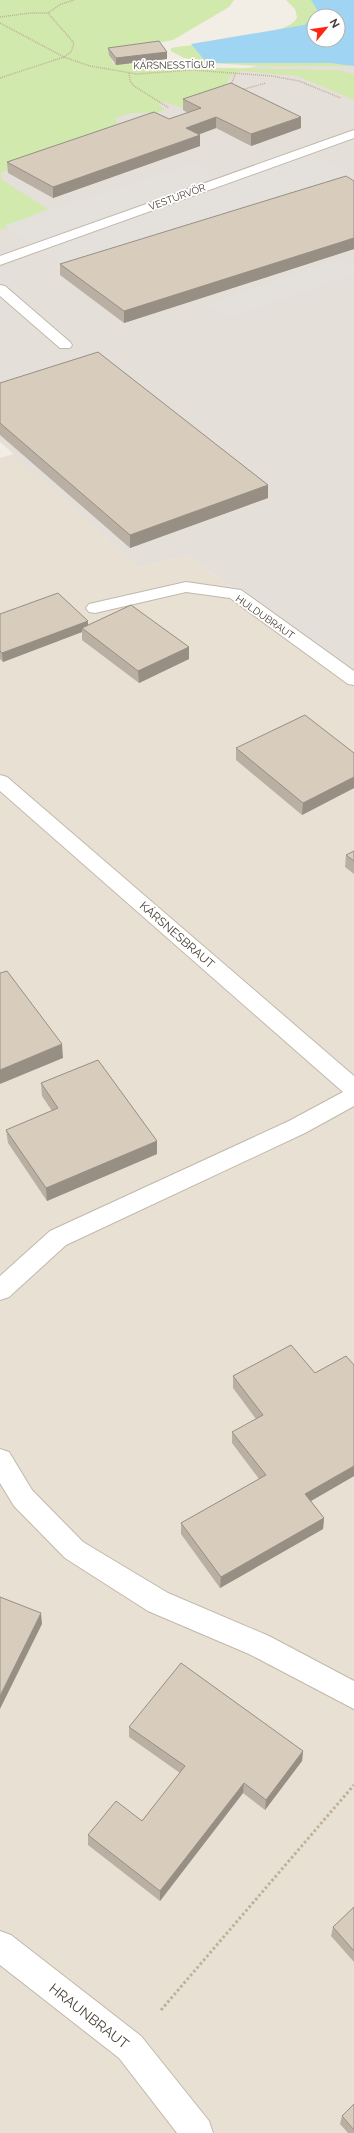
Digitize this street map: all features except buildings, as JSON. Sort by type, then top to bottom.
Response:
[{"type":"street","name":"VESTURVÖR","points":[[0,261],[354,134]]},
{"type":"street","points":[[0,289],[65,345]]},
{"type":"street","name":"HULDUBRAUT","points":[[95,608],[186,587],[235,594],[354,680]]},
{"type":"street","name":"KÁRSNESBRAUT","points":[[0,781],[354,1089]]},
{"type":"street","points":[[0,1290],[58,1238],[297,1127],[354,1096]]},
{"type":"street","points":[[0,1460],[23,1498],[74,1550],[158,1602],[259,1645],[354,1696]]},
{"type":"street","name":"HRAUNBRAUT","points":[[0,1946],[130,2047],[197,2133]]},
{"type":"path","points":[[0,17],[30,13],[48,13],[61,4],[74,0]]},
{"type":"path","points":[[0,78],[64,57],[71,52],[74,43],[69,35],[48,13]]},
{"type":"path","name":"KÁRSNESSTÍGUR","points":[[0,23],[64,57],[90,66],[137,74],[192,70],[236,72],[299,81],[342,98]]},
{"type":"path","points":[[231,85],[236,72]]},
{"type":"path","points":[[129,73],[130,80],[134,86],[169,108]]},
{"type":"path","points":[[235,91],[266,83]]},
{"type":"path","points":[[130,2047],[354,1785]]},
{"type":"shaded area","points":[[265,63],[330,63],[354,66],[354,674],[187,555],[139,568],[0,442],[0,142]]},
{"type":"shaded area","points":[[301,149],[347,174],[69,268],[5,225],[194,164],[216,177]]},
{"type":"shaded area","points":[[342,258],[354,266],[354,274],[228,318],[208,304]]},
{"type":"shaded area","points":[[14,454],[139,568],[187,555],[354,674],[354,2133],[0,2133],[0,458]]},
{"type":"green space","points":[[0,0],[234,0],[229,7],[173,40],[109,52],[113,63],[163,67],[339,70],[354,74],[354,100],[298,76],[241,71],[229,77],[224,93],[182,108],[165,102],[158,104],[165,110],[156,113],[132,113],[115,118],[119,128],[122,130],[1,173],[2,180],[48,209],[29,217],[22,224],[0,230]]},
{"type":"green space","points":[[286,0],[354,0],[354,66],[262,66],[210,63],[184,58],[171,51],[171,48],[260,35],[278,30],[291,24],[297,17],[295,9]]},
{"type":"water","points":[[311,0],[354,0],[354,66],[330,63],[207,63],[191,44],[304,25],[306,23],[306,48],[346,48],[346,8],[316,8]]}]
